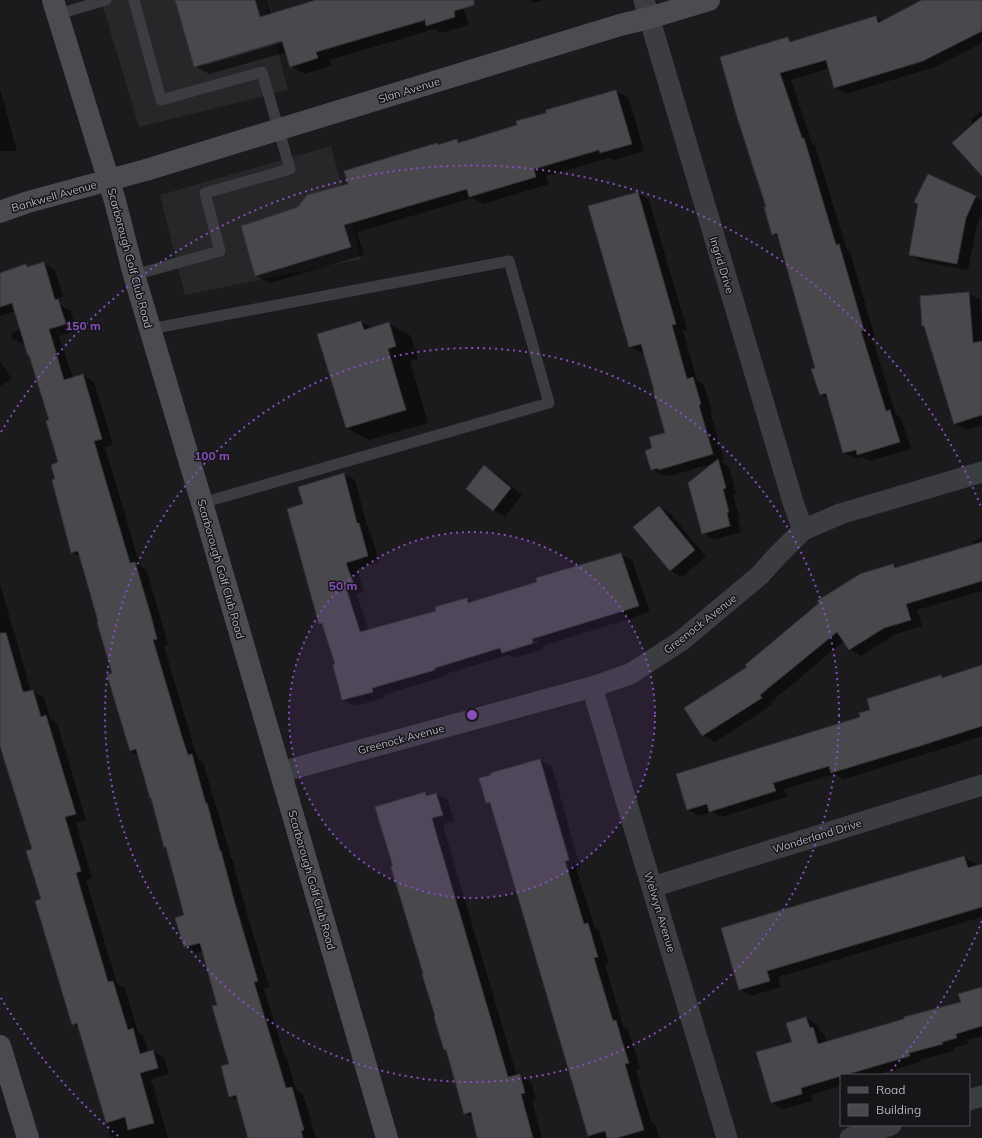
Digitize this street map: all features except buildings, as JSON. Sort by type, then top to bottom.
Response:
[{"type":"street","name":"Slan Avenue","points":[[109,181],[620,25],[646,9],[709,0]]},
{"type":"street","name":"Scarborough Golf Club Road","points":[[56,7],[116,201],[134,275],[202,502],[387,1138]]},
{"type":"street","name":"Ingrid Drive","points":[[646,9],[790,494],[803,530]]},
{"type":"street","name":"Bankwell Avenue","points":[[0,212],[28,202],[109,181]]},
{"type":"street","name":"Greenock Avenue","points":[[281,772],[592,687],[630,674],[681,641],[760,575],[803,530],[840,514],[982,472]]},
{"type":"street","name":"Welwyn Avenue","points":[[592,687],[727,1138]]},
{"type":"street","name":"Wonderland Drive","points":[[652,887],[982,785]]},
{"type":"street","points":[[0,1046],[28,1138]]},
{"type":"street","points":[[970,1100],[982,1096]]},
{"type":"street","points":[[850,1138],[888,1126]]},
{"type":"lane","points":[[56,7],[106,0]]},
{"type":"lane","points":[[134,0],[161,100],[262,72],[290,169],[205,193],[220,251],[134,275]]},
{"type":"lane","points":[[150,329],[509,261],[549,403],[202,502]]},
{"type":"shaded area","points":[[101,0],[265,0],[288,90],[139,127]]},
{"type":"shaded area","points":[[331,146],[361,259],[185,295],[160,195]]}]
